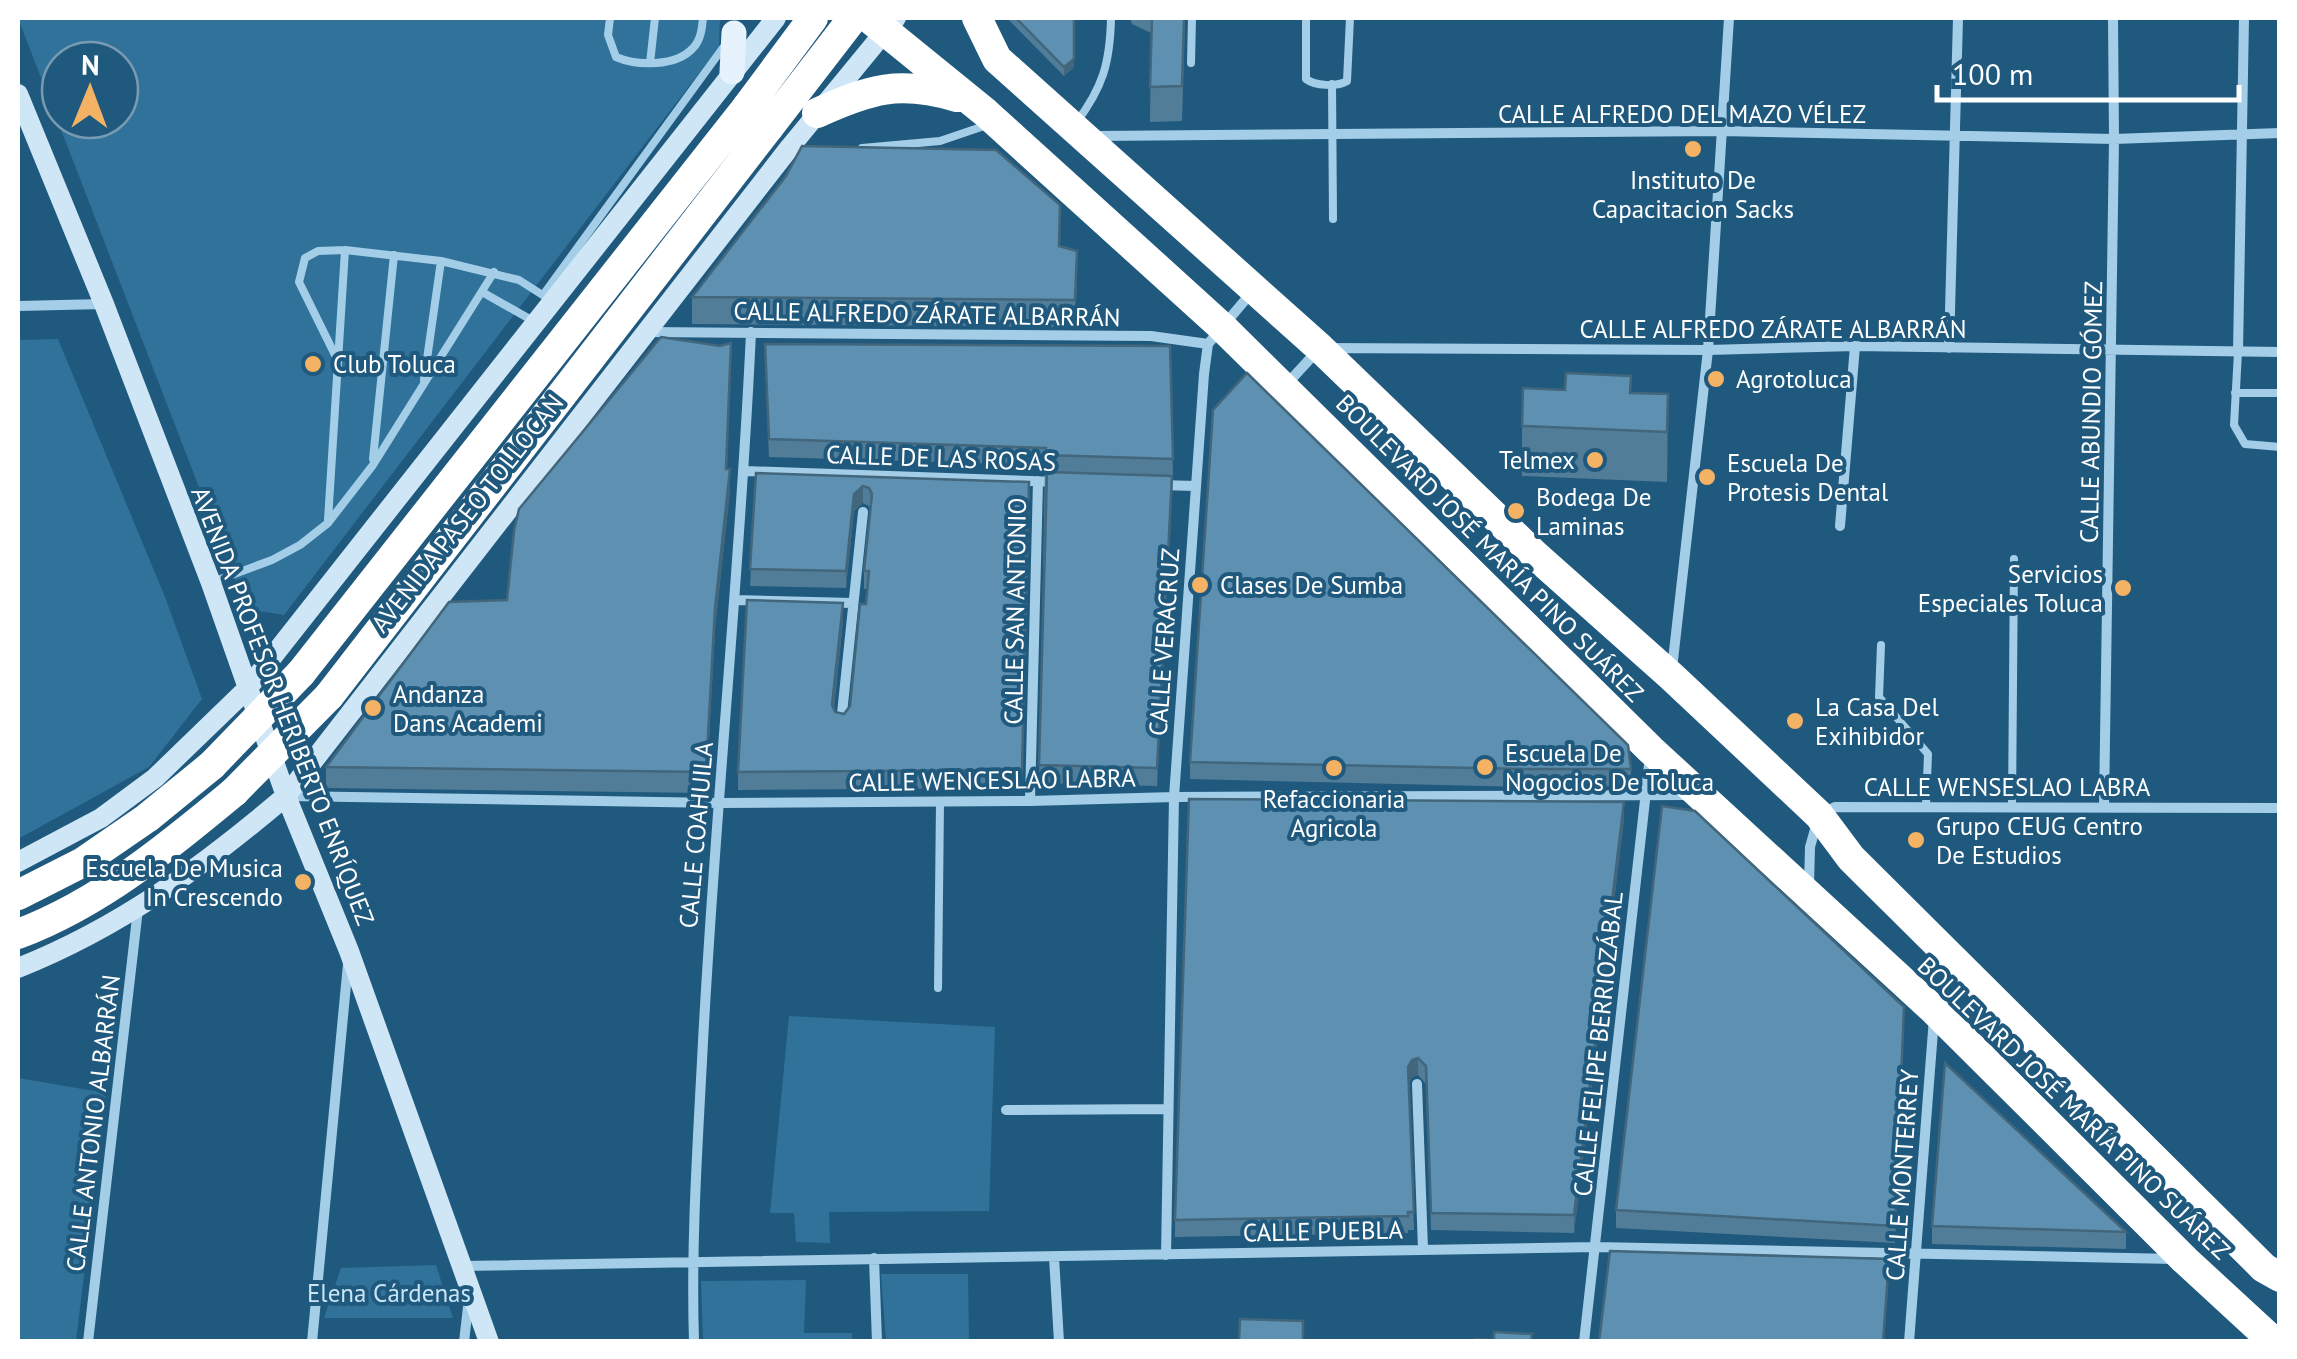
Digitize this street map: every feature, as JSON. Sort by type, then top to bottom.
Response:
[{"type":"highway","name":"AVENIDA PASEO TOLLOCAN","points":[[18,895],[83,862],[147,818],[212,765],[301,673],[777,132],[813,18]]},
{"type":"highway","name":"AVENIDA PASEO TOLLOCAN","points":[[18,934],[103,890],[165,850],[234,792],[329,696],[777,132],[853,18]]},
{"type":"highway","points":[[953,18],[997,59]]},
{"type":"highway","points":[[976,18],[997,59]]},
{"type":"highway","name":"BOULEVARD JOSÉ MARÍA PINO SUÁREZ","points":[[883,22],[972,100],[1214,335],[1284,387],[1651,750],[1935,1011],[2185,1260],[2274,1342]]},
{"type":"highway","name":"BOULEVARD JOSÉ MARÍA PINO SUÁREZ","points":[[997,59],[1320,348],[1535,555],[1672,676],[1819,815],[1850,858],[2264,1268],[2280,1277]]},
{"type":"highway","points":[[826,102],[888,87],[926,88],[972,100]]},
{"type":"main road","points":[[741,31],[776,18]]},
{"type":"main road","name":"AVENIDA PASEO TOLLOCAN","points":[[18,968],[138,910],[206,863],[286,796],[645,332],[777,132],[826,102],[883,22]]},
{"type":"main road","points":[[18,862],[101,818],[155,778],[247,689],[536,322],[548,298],[732,72],[741,31]]},
{"type":"main road","points":[[741,31],[788,32],[818,42],[836,65],[826,102]]},
{"type":"main road","name":"AVENIDA PROFESOR HERIBERTO ENRÍQUEZ","points":[[18,94],[211,583],[286,796],[349,951],[489,1342]]},
{"type":"street","points":[[1672,676],[1708,350],[1729,18]]},
{"type":"street","points":[[1948,348],[1958,18]]},
{"type":"street","name":"CALLE ABUNDIO GÓMEZ","points":[[2104,806],[2113,18]]},
{"type":"street","points":[[2238,352],[2244,18]]},
{"type":"street","name":"CALLE ALFREDO DEL MAZO VÉLEZ","points":[[1078,131],[1721,132],[2114,139],[2280,133]]},
{"type":"street","points":[[1214,335],[1253,290]]},
{"type":"street","points":[[18,306],[104,304]]},
{"type":"street","name":"CALLE ALFREDO ZÁRATE ALBARRÁN","points":[[645,332],[1214,335]]},
{"type":"street","name":"CALLE COAHUILA","points":[[694,1342],[692,1261],[708,920],[745,471],[751,332]]},
{"type":"street","name":"CALLE VERACRUZ","points":[[1166,1254],[1174,796],[1195,486],[1214,335]]},
{"type":"street","points":[[1840,526],[1856,346]]},
{"type":"street","name":"CALLE ALFREDO ZÁRATE ALBARRÁN","points":[[1320,348],[1708,350],[1856,346],[2280,352]]},
{"type":"street","points":[[1284,387],[1320,348]]},
{"type":"street","name":"CALLE DE LAS ROSAS","points":[[745,471],[1078,482]]},
{"type":"street","name":"CALLE SAN ANTONIO","points":[[1030,802],[1038,481]]},
{"type":"street","points":[[1156,485],[1195,486]]},
{"type":"street","points":[[841,723],[863,512]]},
{"type":"street","points":[[735,600],[853,603]]},
{"type":"street","name":"CALLE FELIPE BERRIOZÁBAL","points":[[1584,1342],[1651,750]]},
{"type":"street","name":"CALLE WENCESLAO LABRA","points":[[286,796],[719,804],[1030,802],[1174,796],[1644,798],[1699,794]]},
{"type":"street","name":"CALLE WENSESLAO LABRA","points":[[1819,815],[1834,807],[2280,808]]},
{"type":"street","points":[[1810,897],[1810,847],[1819,815]]},
{"type":"street","name":"CALLE ANTONIO ALBARRÁN","points":[[88,1342],[138,910]]},
{"type":"street","points":[[312,1342],[349,951]]},
{"type":"street","name":"CALLE MONTERREY","points":[[1909,1342],[1935,1011]]},
{"type":"street","points":[[1417,1084],[1424,1248]]},
{"type":"street","points":[[1006,1110],[1168,1110]]},
{"type":"street","name":"CALLE PUEBLA","points":[[462,1266],[1596,1247],[2185,1260]]},
{"type":"street","points":[[1054,1256],[1059,1342]]},
{"type":"street","points":[[874,1258],[877,1342]]},
{"type":"street","points":[[464,1342],[470,1289]]},
{"type":"lane","points":[[610,18],[608,35],[616,57],[650,63],[692,51],[704,18]]},
{"type":"lane","points":[[650,63],[654,18]]},
{"type":"lane","points":[[1078,131],[1104,76],[1111,18]]},
{"type":"lane","points":[[1191,63],[1192,18]]},
{"type":"lane","points":[[1306,18],[1306,79],[1332,84],[1347,81],[1350,18]]},
{"type":"lane","points":[[336,357],[298,282],[305,258],[318,251],[345,250],[441,261],[519,280],[548,298],[741,31]]},
{"type":"lane","points":[[1332,84],[1333,219]]},
{"type":"lane","points":[[844,149],[940,141],[994,122]]},
{"type":"lane","points":[[328,523],[345,250]]},
{"type":"lane","points":[[372,465],[394,255]]},
{"type":"lane","points":[[423,384],[441,261]]},
{"type":"lane","points":[[211,583],[300,545],[328,523],[372,465],[494,272]]},
{"type":"lane","points":[[482,292],[536,322]]},
{"type":"lane","points":[[2238,352],[2234,425],[2238,435],[2245,444],[2280,446]]},
{"type":"lane","points":[[2236,392],[2280,393]]},
{"type":"lane","points":[[2012,806],[2014,559]]},
{"type":"lane","points":[[1880,645],[1879,698],[1928,754],[1926,806]]},
{"type":"lane","points":[[938,988],[940,802]]},
{"type":"green space","name":"Club Toluca","points":[[18,18],[720,18],[719,47],[284,615],[246,609],[65,140],[140,140],[140,40],[40,40],[40,75]]},
{"type":"green space","points":[[58,339],[165,597],[202,699],[149,767],[18,839],[18,340]]},
{"type":"green space","points":[[789,1016],[995,1027],[989,1211],[829,1212],[830,1243],[796,1242],[794,1213],[770,1213]]},
{"type":"green space","points":[[18,1078],[106,1093],[76,1341],[18,1341]]},
{"type":"green space","name":"Elena Cárdenas","points":[[436,1265],[453,1318],[324,1318],[341,1268]]},
{"type":"green space","points":[[881,1274],[968,1274],[969,1341],[886,1341]]},
{"type":"green space","points":[[806,1280],[804,1333],[852,1333],[852,1341],[703,1341],[701,1281]]},
{"type":"building","points":[[1016,18],[1074,18],[1074,59],[1064,67]]},
{"type":"building","points":[[1152,18],[1184,18],[1182,86],[1150,87]]},
{"type":"building","points":[[802,146],[996,150],[1060,205],[1059,246],[1077,251],[1075,300],[692,297],[786,176]]},
{"type":"building","points":[[661,337],[720,346],[731,343],[726,469],[730,469],[715,608],[706,772],[326,767],[449,602],[507,600],[519,509]]},
{"type":"building","points":[[765,344],[1170,346],[1173,459],[1045,455],[1046,448],[769,439]]},
{"type":"building","points":[[1247,373],[1628,745],[1631,769],[1190,762],[1213,410]]},
{"type":"building","points":[[1566,373],[1631,376],[1630,393],[1668,394],[1667,432],[1522,426],[1523,388],[1565,390]]},
{"type":"building","points":[[1047,472],[1172,476],[1157,768],[1039,765]]},
{"type":"building","points":[[756,473],[1029,482],[1022,770],[738,772],[747,600],[843,603],[832,705],[835,712],[844,714],[850,706],[860,604],[866,604],[869,571],[864,571],[872,494],[863,486],[854,494],[846,571],[750,569]]},
{"type":"building","points":[[1189,799],[1624,802],[1574,1215],[1431,1213],[1426,1066],[1418,1058],[1408,1067],[1414,1212],[1408,1212],[1408,1216],[1175,1220]]},
{"type":"building","points":[[1662,806],[1695,811],[1904,1007],[1895,1226],[1616,1210]]},
{"type":"building","points":[[1945,1063],[2126,1232],[1932,1226]]},
{"type":"building","points":[[1610,1251],[1889,1259],[1883,1342],[1599,1342]]},
{"type":"building","points":[[1240,1319],[1303,1321],[1303,1342],[1239,1342]]},
{"type":"building","points":[[1494,1332],[1532,1334],[1531,1342],[1475,1342],[1494,1340]]},
{"type":"place","name":"Instituto De Capacitacion Sacks","points":[[1693,149]]},
{"type":"place","name":"Club Toluca","points":[[313,364]]},
{"type":"place","name":"Agrotoluca","points":[[1716,379]]},
{"type":"place","name":"Telmex","points":[[1595,460]]},
{"type":"place","name":"Escuela De Protesis Dental","points":[[1707,477]]},
{"type":"place","name":"Bodega De Laminas","points":[[1516,511]]},
{"type":"place","name":"Clases De Sumba","points":[[1200,585]]},
{"type":"place","name":"Servicios Especiales Toluca","points":[[2123,588]]},
{"type":"place","name":"Andanza Dans Academi","points":[[373,708]]},
{"type":"place","name":"La Casa Del Exihibidor","points":[[1795,721]]},
{"type":"place","name":"Escuela De Nogocios De Toluca","points":[[1485,767]]},
{"type":"place","name":"Refaccionaria Agricola","points":[[1334,768]]},
{"type":"place","name":"Grupo CEUG Centro De Estudios","points":[[1916,840]]},
{"type":"place","name":"Escuela De Musica In Crescendo","points":[[303,882]]}]
